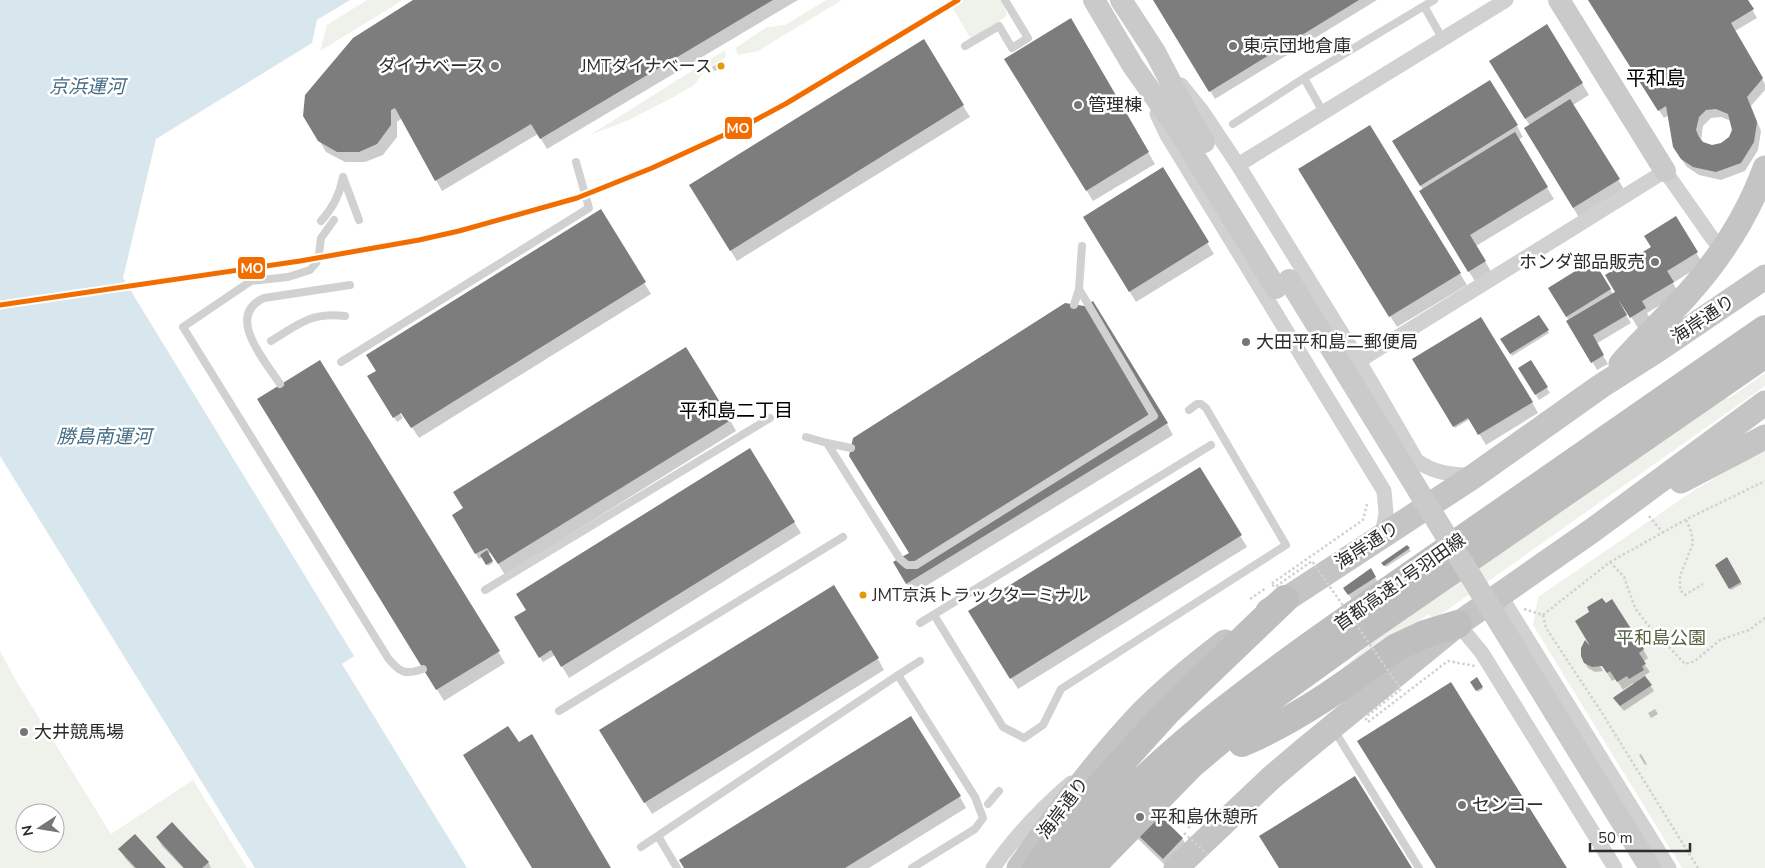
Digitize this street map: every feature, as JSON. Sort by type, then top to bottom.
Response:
[{"type":"highway","points":[[1690,364],[1765,322]]},
{"type":"highway","name":"首都高速1号羽田線","points":[[1061,868],[1128,794],[1177,748],[1254,685],[1482,524],[1765,329]]},
{"type":"highway","name":"首都高速1号羽田線","points":[[1090,868],[1192,764],[1268,702],[1360,634],[1765,354]]},
{"type":"highway","points":[[1036,868],[1091,796],[1278,591]]},
{"type":"highway","points":[[1242,743],[1270,732],[1306,711],[1409,640],[1458,624]]},
{"type":"highway","points":[[1155,801],[1205,776],[1360,634]]},
{"type":"main road","points":[[1601,386],[1646,336],[1686,296],[1723,250],[1734,233],[1761,178]]},
{"type":"main road","name":"海岸通り","points":[[1019,868],[1060,810],[1138,717],[1184,674],[1232,636],[1278,591],[1382,536],[1474,476],[1601,386],[1659,350],[1765,277]]},
{"type":"main road","points":[[1176,868],[1271,778],[1458,624],[1593,530],[1765,403]]},
{"type":"main road","points":[[1593,530],[1765,437]]},
{"type":"street","points":[[1094,0],[1133,66],[1167,135],[1384,491],[1386,513],[1382,536]]},
{"type":"street","points":[[1121,0],[1155,52],[1202,111],[1238,164],[1359,361],[1417,461],[1439,473],[1474,476]]},
{"type":"street","points":[[1238,164],[1506,0]]},
{"type":"street","points":[[1559,0],[1665,171],[1712,238],[1723,250]]},
{"type":"street","points":[[1155,52],[1189,118],[1282,284]]},
{"type":"street","points":[[1133,66],[1282,284],[1620,833],[1650,868]]},
{"type":"street","points":[[1359,361],[1665,171]]},
{"type":"street","points":[[1500,595],[1669,868]]},
{"type":"street","points":[[1458,624],[1482,653],[1615,868]]},
{"type":"street","points":[[993,868],[1002,854],[1043,807],[1108,751]]},
{"type":"street","points":[[1620,833],[1633,868]]},
{"type":"lane","points":[[965,46],[999,26],[1012,48],[1028,38],[1005,0]]},
{"type":"lane","points":[[1232,124],[1304,78],[1434,0]]},
{"type":"lane","points":[[1424,6],[1442,38]]},
{"type":"lane","points":[[1304,78],[1323,112]]},
{"type":"lane","points":[[341,362],[589,208],[576,162]]},
{"type":"lane","points":[[321,221],[334,205],[344,177],[359,220]]},
{"type":"lane","points":[[334,220],[321,238],[316,263],[310,270],[288,277],[251,281],[183,328],[388,658],[397,670],[409,673],[423,669]]},
{"type":"lane","points":[[1074,305],[1078,289],[1082,246]]},
{"type":"lane","points":[[280,384],[249,336],[246,322],[251,308],[257,301],[264,298],[350,285]]},
{"type":"lane","points":[[827,442],[900,559],[906,565],[916,565],[925,560],[1154,416],[1078,289]]},
{"type":"lane","points":[[271,341],[307,319],[330,314],[346,316]]},
{"type":"lane","points":[[934,614],[1004,726],[1024,738],[1043,725],[1061,689],[1286,545],[1206,408],[1201,404],[1189,410]]},
{"type":"lane","points":[[485,590],[770,418]]},
{"type":"lane","points":[[806,437],[851,448]]},
{"type":"lane","points":[[920,623],[1211,445]]},
{"type":"lane","points":[[559,711],[843,537]]},
{"type":"lane","points":[[641,847],[920,661]]},
{"type":"lane","points":[[898,674],[975,797],[983,818],[975,830],[912,868]]},
{"type":"lane","points":[[1332,726],[1419,868]]},
{"type":"lane","points":[[988,804],[999,791]]},
{"type":"lane","points":[[658,836],[677,868]]},
{"type":"path","points":[[1543,615],[1610,562],[1685,520],[1765,482]]},
{"type":"path","points":[[1251,598],[1278,591],[1364,520],[1367,502],[1371,503]]},
{"type":"path","points":[[1649,516],[1662,533]]},
{"type":"path","points":[[1685,520],[1691,531],[1693,543],[1680,576],[1680,590],[1685,595],[1703,584]]},
{"type":"path","points":[[1278,591],[1275,587],[1312,561],[1401,689],[1367,716],[1368,722],[1448,661],[1475,666]]},
{"type":"path","points":[[1610,562],[1624,577],[1635,608],[1648,625],[1685,664],[1695,662],[1720,640],[1749,630],[1765,618]]},
{"type":"path","points":[[1529,610],[1543,615]]},
{"type":"path","points":[[1543,615],[1546,628],[1602,713],[1698,868]]},
{"type":"path","points":[[1201,814],[1184,833],[1208,855]]},
{"type":"green space","points":[[367,0],[403,0],[320,51],[327,25]]},
{"type":"green space","points":[[826,0],[842,0],[758,51],[738,55],[735,48],[767,27],[785,25]]},
{"type":"green space","points":[[948,0],[1003,0],[1007,16],[971,39]]},
{"type":"green space","points":[[725,50],[726,57],[706,69],[694,85],[629,120],[590,135]]},
{"type":"green space","points":[[1765,373],[1765,386],[1433,620],[1429,614],[1320,688],[1384,632],[1708,403],[1731,397]]},
{"type":"green space","name":"平和島公園","points":[[1765,452],[1765,868],[1682,868],[1533,625],[1538,597],[1693,491],[1744,461]]},
{"type":"green space","name":"大井競馬場","points":[[0,651],[18,684],[111,834],[193,780],[247,868],[0,868]]},
{"type":"water","name":"勝島南運河","points":[[0,0],[350,0],[317,20],[312,43],[156,139],[123,278],[354,656],[342,664],[467,868],[255,868],[0,456]]},
{"type":"building","name":"ダイナベース","points":[[413,0],[773,0],[540,139],[531,124],[435,181],[395,108],[391,110],[391,125],[377,144],[359,152],[337,152],[318,141],[303,116],[305,95],[353,38]]},
{"type":"building","name":"東京団地倉庫","points":[[1153,0],[1359,0],[1209,92]]},
{"type":"building","points":[[1588,0],[1748,0],[1754,9],[1731,23],[1763,78],[1747,97],[1757,122],[1754,142],[1741,163],[1716,172],[1693,167],[1681,159],[1673,147],[1666,106],[1658,111]],"holes":[[[1716,109],[1728,114],[1732,130],[1729,137],[1721,143],[1712,145],[1703,142],[1696,130],[1699,117],[1706,110]]]},
{"type":"building","name":"管理棟","points":[[1071,18],[1149,152],[1086,191],[1004,59]]},
{"type":"building","points":[[1547,24],[1583,83],[1525,119],[1489,61]]},
{"type":"building","points":[[924,39],[964,105],[730,251],[689,185]]},
{"type":"building","points":[[1490,80],[1518,125],[1420,186],[1392,141]]},
{"type":"building","points":[[1570,99],[1620,179],[1573,208],[1524,128]]},
{"type":"building","points":[[1370,125],[1461,273],[1389,317],[1298,169]]},
{"type":"building","points":[[1515,132],[1548,187],[1470,235],[1486,261],[1468,272],[1419,191]]},
{"type":"building","points":[[1163,167],[1209,242],[1129,292],[1083,217]]},
{"type":"building","points":[[601,209],[646,282],[411,428],[401,413],[393,418],[367,376],[376,371],[366,355]]},
{"type":"building","name":"ホンダ部品販売","points":[[1676,216],[1698,252],[1667,271],[1674,282],[1642,301],[1646,308],[1630,318],[1618,299],[1627,315],[1593,335],[1604,355],[1591,363],[1566,321],[1615,292],[1605,275],[1651,247],[1644,236]]},
{"type":"building","points":[[1593,260],[1611,289],[1566,317],[1548,288]]},
{"type":"building","points":[[1093,301],[1168,423],[906,584],[893,562],[909,553],[849,456],[853,438],[1065,303],[1084,306]]},
{"type":"building","points":[[1539,315],[1549,330],[1510,354],[1500,339]]},
{"type":"building","points":[[1481,317],[1533,402],[1478,435],[1468,418],[1453,427],[1412,359]]},
{"type":"building","points":[[686,347],[731,420],[498,564],[487,548],[475,554],[452,515],[463,508],[453,492]]},
{"type":"building","points":[[320,360],[500,651],[436,690],[257,399]]},
{"type":"building","points":[[1531,360],[1548,387],[1535,395],[1518,368]]},
{"type":"building","points":[[750,448],[795,522],[561,667],[551,650],[539,658],[514,617],[526,610],[516,594]]},
{"type":"building","points":[[1200,467],[1242,535],[1010,679],[968,611]]},
{"type":"building","points":[[1407,545],[1410,548],[1384,566],[1381,563]]},
{"type":"building","points":[[487,550],[493,561],[486,565],[480,555]]},
{"type":"building","points":[[1727,557],[1741,582],[1729,589],[1715,565]]},
{"type":"building","points":[[1371,568],[1376,577],[1348,595],[1343,588]]},
{"type":"building","points":[[834,585],[879,658],[644,803],[599,730]]},
{"type":"building","points":[[1602,598],[1606,603],[1612,599],[1644,649],[1639,653],[1646,664],[1642,666],[1644,670],[1629,679],[1627,676],[1617,682],[1610,671],[1607,673],[1602,666],[1592,667],[1584,663],[1581,656],[1581,648],[1585,640],[1590,646],[1575,621],[1589,612],[1587,607]]},
{"type":"building","points":[[1645,676],[1652,685],[1620,706],[1613,698]]},
{"type":"building","points":[[1477,677],[1483,687],[1476,691],[1470,682]]},
{"type":"building","name":"センコー","points":[[1451,682],[1567,868],[1436,868],[1357,741]]},
{"type":"building","points":[[911,716],[961,796],[845,868],[684,868],[679,860]]},
{"type":"building","points":[[508,726],[519,742],[532,734],[611,868],[532,868],[463,755]]},
{"type":"building","name":"平和島休憩所","points":[[1118,774],[1183,838],[1163,859],[1097,796]]},
{"type":"building","points":[[1355,776],[1412,868],[1279,868],[1259,836]]},
{"type":"building","points":[[172,822],[209,862],[202,868],[184,868],[156,837]]},
{"type":"building","points":[[135,834],[166,868],[136,868],[118,849]]},
{"type":"transit line","name":"MO","points":[[0,305],[300,261],[419,240],[459,231],[577,198],[652,168],[750,123],[787,103],[958,0]]},
{"type":"place","name":"東京団地倉庫","points":[[1233,46]]},
{"type":"place","name":"ダイナベース","points":[[495,66]]},
{"type":"place","name":"JMTダイナベース","points":[[721,66]]},
{"type":"place","name":"管理棟","points":[[1078,105]]},
{"type":"place","name":"ホンダ部品販売","points":[[1655,262]]},
{"type":"place","name":"大田平和島二郵便局","points":[[1246,342]]},
{"type":"place","name":"JMT京浜トラックターミナル","points":[[863,595]]},
{"type":"place","name":"大井競馬場","points":[[24,732]]},
{"type":"place","name":"センコー","points":[[1462,805]]},
{"type":"place","name":"平和島休憩所","points":[[1140,817]]},
{"type":"district","name":"平和島","points":[[1656,78]]},
{"type":"district","name":"平和島二丁目","points":[[736,410]]},
{"type":"water label","name":"京浜運河","points":[[87,86]]}]
